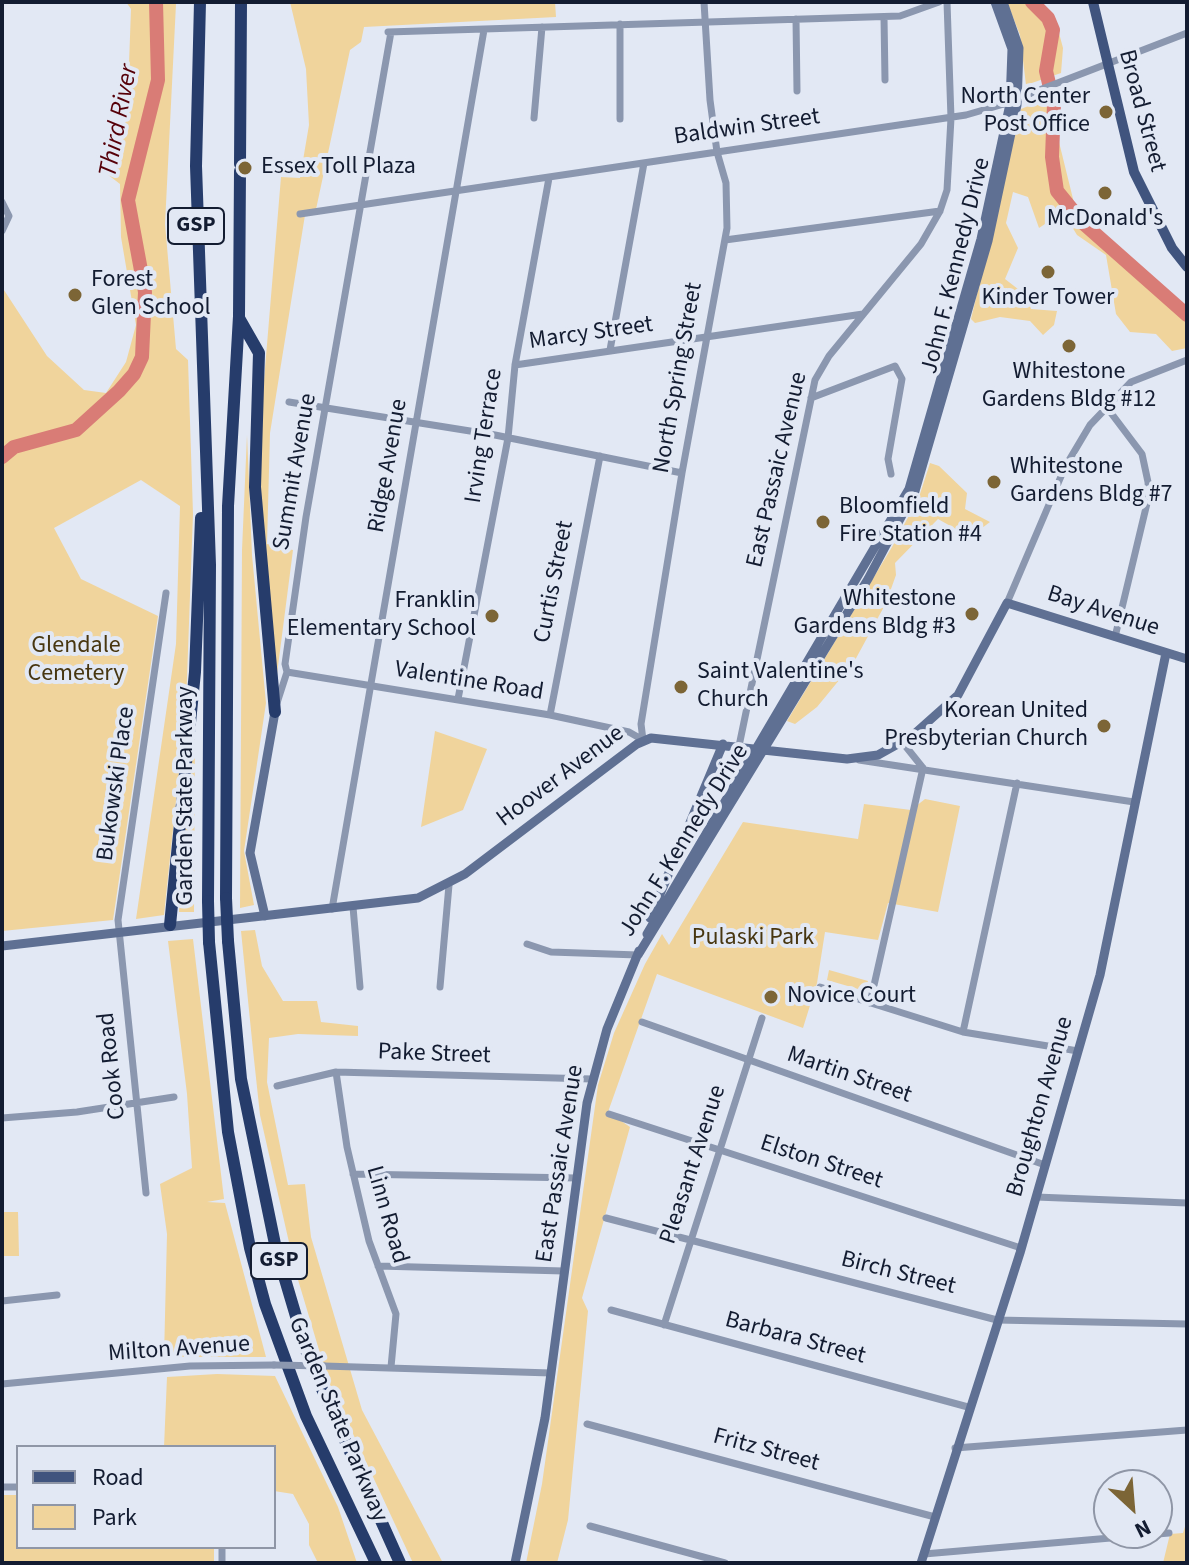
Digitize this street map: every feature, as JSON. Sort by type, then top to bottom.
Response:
[{"type":"highway","name":"Garden State Parkway","points":[[200,2],[196,166],[210,565],[209,942],[228,1132],[254,1262],[283,1360],[376,1563]]},
{"type":"highway","name":"Garden State Parkway","points":[[241,2],[239,316],[228,506],[226,898],[241,1079],[276,1249],[309,1360],[400,1563]]},
{"type":"highway","points":[[239,316],[259,353],[255,487],[275,712]]},
{"type":"highway","points":[[170,925],[195,672],[204,450]]},
{"type":"main road","name":"Broad Street","points":[[1093,2],[1134,172],[1172,248],[1187,267]]},
{"type":"street","name":"North Spring Street","points":[[643,740],[641,724],[729,208],[710,100],[708,22],[704,2]]},
{"type":"street","points":[[484,30],[884,17],[911,14],[939,2]]},
{"type":"street","name":"East Passaic Avenue","points":[[739,746],[811,398],[821,367],[921,244],[940,211],[949,167],[951,118],[947,2]]},
{"type":"street","name":"John F. Kennedy Drive","points":[[761,748],[900,508],[915,470],[981,239],[1010,104],[1012,49],[995,2]]},
{"type":"street","name":"John F. Kennedy Drive","points":[[638,955],[653,922],[895,532],[922,472],[988,241],[1017,105],[1019,48],[1003,2]]},
{"type":"street","points":[[884,17],[885,80]]},
{"type":"street","points":[[796,19],[797,91]]},
{"type":"street","points":[[620,24],[620,119]]},
{"type":"street","points":[[534,118],[542,27]]},
{"type":"street","name":"Summit Avenue","points":[[265,916],[250,853],[275,712],[287,672],[306,517],[390,32],[484,30]]},
{"type":"street","name":"Ridge Avenue","points":[[332,909],[484,30]]},
{"type":"street","name":"Baldwin Street","points":[[300,214],[951,118],[1004,104],[1187,33]]},
{"type":"street","points":[[610,350],[644,163]]},
{"type":"street","name":"Irving Terrace","points":[[458,699],[508,438],[515,365],[549,178]]},
{"type":"street","points":[[2,202],[9,216],[2,231]]},
{"type":"street","points":[[725,240],[940,211]]},
{"type":"street","name":"Marcy Street","points":[[515,365],[863,314]]},
{"type":"street","name":"Hoover Avenue","points":[[2,946],[404,901],[449,885],[643,740],[662,737],[847,759],[878,755],[903,743],[958,695],[1007,603],[1065,467],[1105,405],[1131,382],[1187,360]]},
{"type":"street","points":[[811,398],[895,366],[902,379],[888,459],[891,474]]},
{"type":"street","points":[[289,402],[508,438],[682,473]]},
{"type":"street","points":[[1105,405],[1142,454],[1149,495],[1115,637]]},
{"type":"street","name":"Curtis Street","points":[[550,715],[600,456]]},
{"type":"street","name":"Bukowski Place","points":[[120,934],[120,902],[166,593]]},
{"type":"street","name":"Bay Avenue","points":[[1007,603],[1187,659]]},
{"type":"street","name":"Broughton Avenue","points":[[923,1558],[955,1448],[1021,1248],[1100,975],[1166,653]]},
{"type":"street","name":"Valentine Road","points":[[287,672],[550,715],[629,732],[643,740]]},
{"type":"street","points":[[903,743],[923,768]]},
{"type":"street","name":"East Passaic Avenue","points":[[515,1563],[535,1475],[592,1079],[607,1029],[723,744]]},
{"type":"street","points":[[847,759],[1134,802]]},
{"type":"street","points":[[870,1003],[923,768]]},
{"type":"street","points":[[963,1032],[1017,783]]},
{"type":"street","points":[[440,987],[449,885]]},
{"type":"street","points":[[353,907],[360,987]]},
{"type":"street","name":"Cook Road","points":[[120,934],[146,1193]]},
{"type":"street","points":[[527,944],[551,952],[638,955]]},
{"type":"street","points":[[820,987],[963,1032],[1078,1051]]},
{"type":"street","name":"Pleasant Avenue","points":[[664,1325],[762,1018]]},
{"type":"street","name":"Martin Street","points":[[642,1022],[1045,1165]]},
{"type":"street","name":"Pake Street","points":[[277,1086],[336,1072],[592,1079]]},
{"type":"street","name":"Linn Road","points":[[336,1072],[353,1174],[378,1266],[396,1314],[391,1367]]},
{"type":"street","points":[[2,1118],[174,1097]]},
{"type":"street","name":"Elston Street","points":[[609,1114],[1021,1248]]},
{"type":"street","points":[[353,1174],[577,1178]]},
{"type":"street","points":[[1036,1197],[1187,1203]]},
{"type":"street","name":"Birch Street","points":[[606,1218],[997,1320],[1187,1324]]},
{"type":"street","points":[[378,1266],[564,1271]]},
{"type":"street","points":[[2,1301],[57,1295]]},
{"type":"street","name":"Barbara Street","points":[[611,1310],[968,1407]]},
{"type":"street","name":"Milton Avenue","points":[[2,1384],[190,1366],[391,1367],[551,1373]]},
{"type":"street","name":"Fritz Street","points":[[587,1424],[935,1517]]},
{"type":"street","points":[[955,1448],[1187,1430]]},
{"type":"street","points":[[590,1526],[725,1563]]},
{"type":"street","points":[[923,1558],[1093,1541]]},
{"type":"green space","name":"Glendale Cemetery","points":[[126,2],[176,4],[165,224],[176,349],[188,360],[193,514],[186,705],[164,915],[136,919],[176,644],[180,506],[141,480],[54,528],[81,579],[158,616],[113,920],[2,931],[2,287],[47,356],[84,390],[106,393],[126,362],[136,325],[121,237],[120,184],[103,171],[127,119],[131,9]]},
{"type":"green space","points":[[290,2],[555,2],[556,17],[364,27],[361,42],[350,50],[315,214],[305,215],[270,433],[267,544],[293,550],[277,674],[256,476],[281,177],[300,178],[309,125],[306,69]]},
{"type":"green space","points":[[1007,2],[1042,2],[1055,18],[1063,48],[1061,73],[1026,85],[1020,35]]},
{"type":"green space","points":[[1056,95],[1059,142],[1075,207],[1187,310],[1187,348],[1172,351],[1156,334],[1130,332],[1116,314],[1106,255],[1077,235],[1063,212],[1039,228],[1028,197],[1013,192],[1006,223],[1018,248],[1005,279],[1027,296],[1031,309],[1057,311],[1054,325],[1043,335],[1030,321],[1000,317],[975,323],[971,319],[1021,109]]},
{"type":"green space","points":[[247,435],[252,555],[266,703],[244,851],[254,905],[240,908],[242,550]]},
{"type":"green space","points":[[930,463],[939,466],[967,493],[965,509],[990,522],[970,537],[938,519],[895,563],[896,575],[886,603],[854,662],[817,707],[795,724],[787,721],[892,547],[919,497]]},
{"type":"green space","points":[[195,731],[194,912],[179,912],[185,813]]},
{"type":"green space","points":[[435,731],[487,749],[463,810],[421,827]]},
{"type":"green space","name":"Pulaski Park","points":[[925,799],[960,806],[938,912],[888,903],[878,940],[825,932],[817,983],[803,1028],[657,974],[608,1112],[630,1127],[582,1298],[588,1311],[568,1520],[557,1563],[526,1563],[542,1484],[598,1085],[614,1033],[645,964],[662,934],[669,945],[743,822],[858,839],[864,804],[911,810]]},
{"type":"green space","points":[[255,930],[262,966],[283,1001],[317,1001],[321,1022],[358,1026],[358,1036],[298,1034],[269,1038],[267,1082],[288,1185],[305,1184],[311,1237],[362,1410],[443,1563],[413,1563],[328,1380],[296,1273],[260,1115],[241,931]]},
{"type":"green space","points":[[193,939],[224,1199],[207,1202],[225,1203],[266,1357],[164,1357],[167,1234],[160,1184],[192,1168],[187,1094],[168,941]]},
{"type":"green space","points":[[829,970],[868,981],[865,991],[827,980]]},
{"type":"green space","points":[[2,1212],[18,1212],[19,1256],[2,1256]]},
{"type":"green space","points":[[217,1374],[275,1376],[338,1507],[357,1563],[318,1563],[309,1545],[309,1524],[293,1494],[276,1491],[276,1445],[164,1445],[167,1377]]},
{"type":"green space","points":[[2,1495],[16,1495],[16,1549],[214,1549],[214,1563],[2,1563]]},
{"type":"green space","points":[[1187,1520],[1187,1563],[1163,1563],[1166,1549],[1173,1549],[1173,1534],[1183,1533]]},
{"type":"waterway","name":"Third River","points":[[2,457],[14,447],[76,430],[119,391],[134,374],[142,357],[145,292],[128,200],[158,80],[156,2]]},
{"type":"waterway","name":"Third River","points":[[1032,2],[1048,18],[1053,30],[1046,71],[1054,104],[1052,157],[1057,191],[1083,223],[1187,315]]},
{"type":"place","name":"North Center Post Office","points":[[1106,112]]},
{"type":"place","name":"Essex Toll Plaza","points":[[245,168]]},
{"type":"place","name":"McDonald's","points":[[1105,193]]},
{"type":"place","name":"Kinder Tower","points":[[1048,272]]},
{"type":"place","name":"Forest Glen School","points":[[75,295]]},
{"type":"place","name":"Whitestone Gardens Bldg #12","points":[[1069,346]]},
{"type":"place","name":"Whitestone Gardens Bldg #7","points":[[994,482]]},
{"type":"place","name":"Bloomfield Fire Station #4","points":[[823,522]]},
{"type":"place","name":"Whitestone Gardens Bldg #3","points":[[972,614]]},
{"type":"place","name":"Franklin Elementary School","points":[[492,616]]},
{"type":"place","name":"Saint Valentine's Church","points":[[681,687]]},
{"type":"place","name":"Korean United Presbyterian Church","points":[[1104,726]]},
{"type":"place","name":"Novice Court","points":[[771,997]]}]
